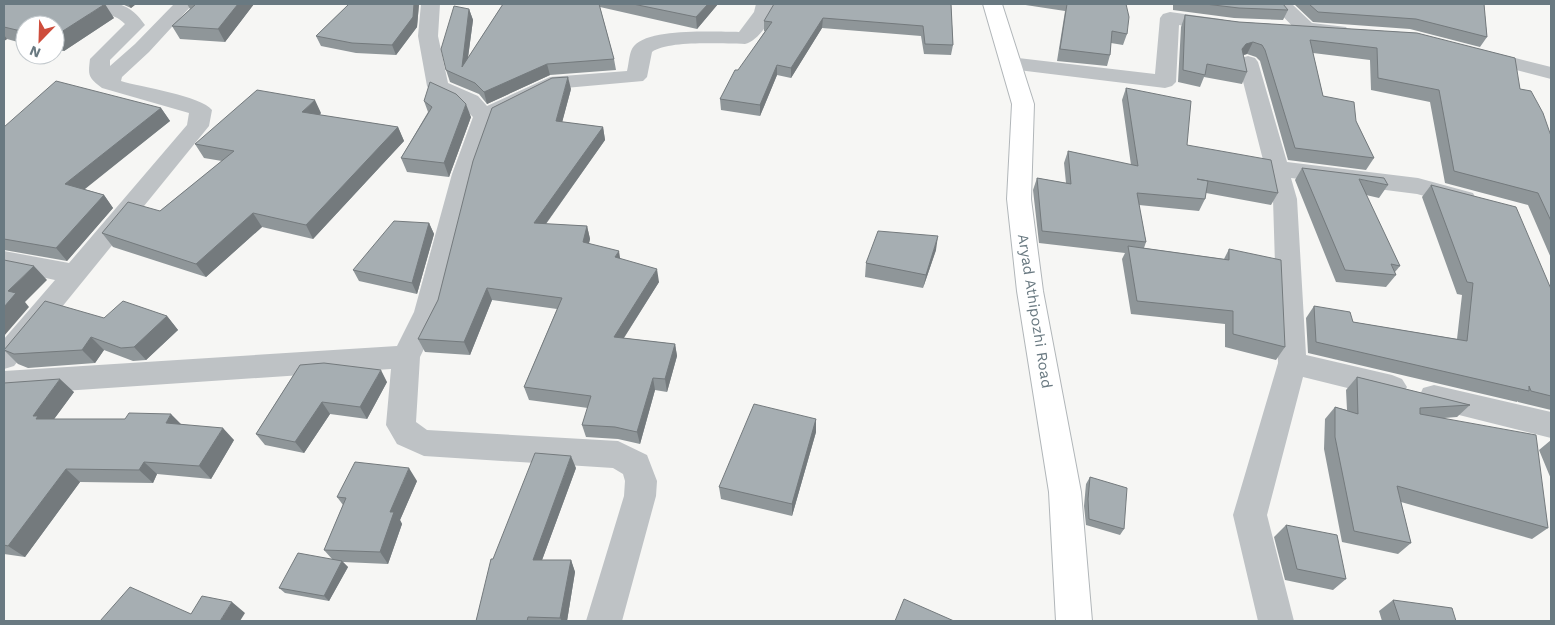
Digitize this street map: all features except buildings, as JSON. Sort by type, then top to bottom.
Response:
[{"type":"street","points":[[4,358],[198,126],[201,110],[188,104],[130,92],[109,84],[99,76],[100,59],[135,25],[131,18],[118,8],[95,4]]},
{"type":"street","points":[[109,84],[112,75],[142,48],[184,4]]},
{"type":"street","points":[[430,4],[427,19],[429,51],[438,86],[470,101],[484,116]]},
{"type":"street","points":[[604,621],[640,496],[641,481],[636,465],[618,455],[424,443],[408,435],[401,424],[406,357],[428,312],[464,174],[484,116],[550,83],[636,77],[642,49],[652,42],[686,38],[745,38],[764,12],[765,4]]},
{"type":"street","name":"Aryad Athipozhi Road","points":[[992,4],[1023,104],[1019,199],[1030,291],[1065,492],[1074,621]]},
{"type":"street","points":[[1281,4],[1306,29]]},
{"type":"street","points":[[1010,62],[1165,82],[1170,18],[1243,27]]},
{"type":"street","points":[[1279,28],[1354,32]]},
{"type":"street","points":[[1457,49],[1551,73]]},
{"type":"street","points":[[1248,62],[1265,133],[1278,169],[1285,199],[1292,363],[1250,515],[1276,621]]},
{"type":"street","points":[[1278,169],[1418,186],[1490,205]]},
{"type":"street","points":[[4,260],[75,274]]},
{"type":"street","points":[[4,383],[406,357]]},
{"type":"street","points":[[1292,363],[1551,425]]}]
